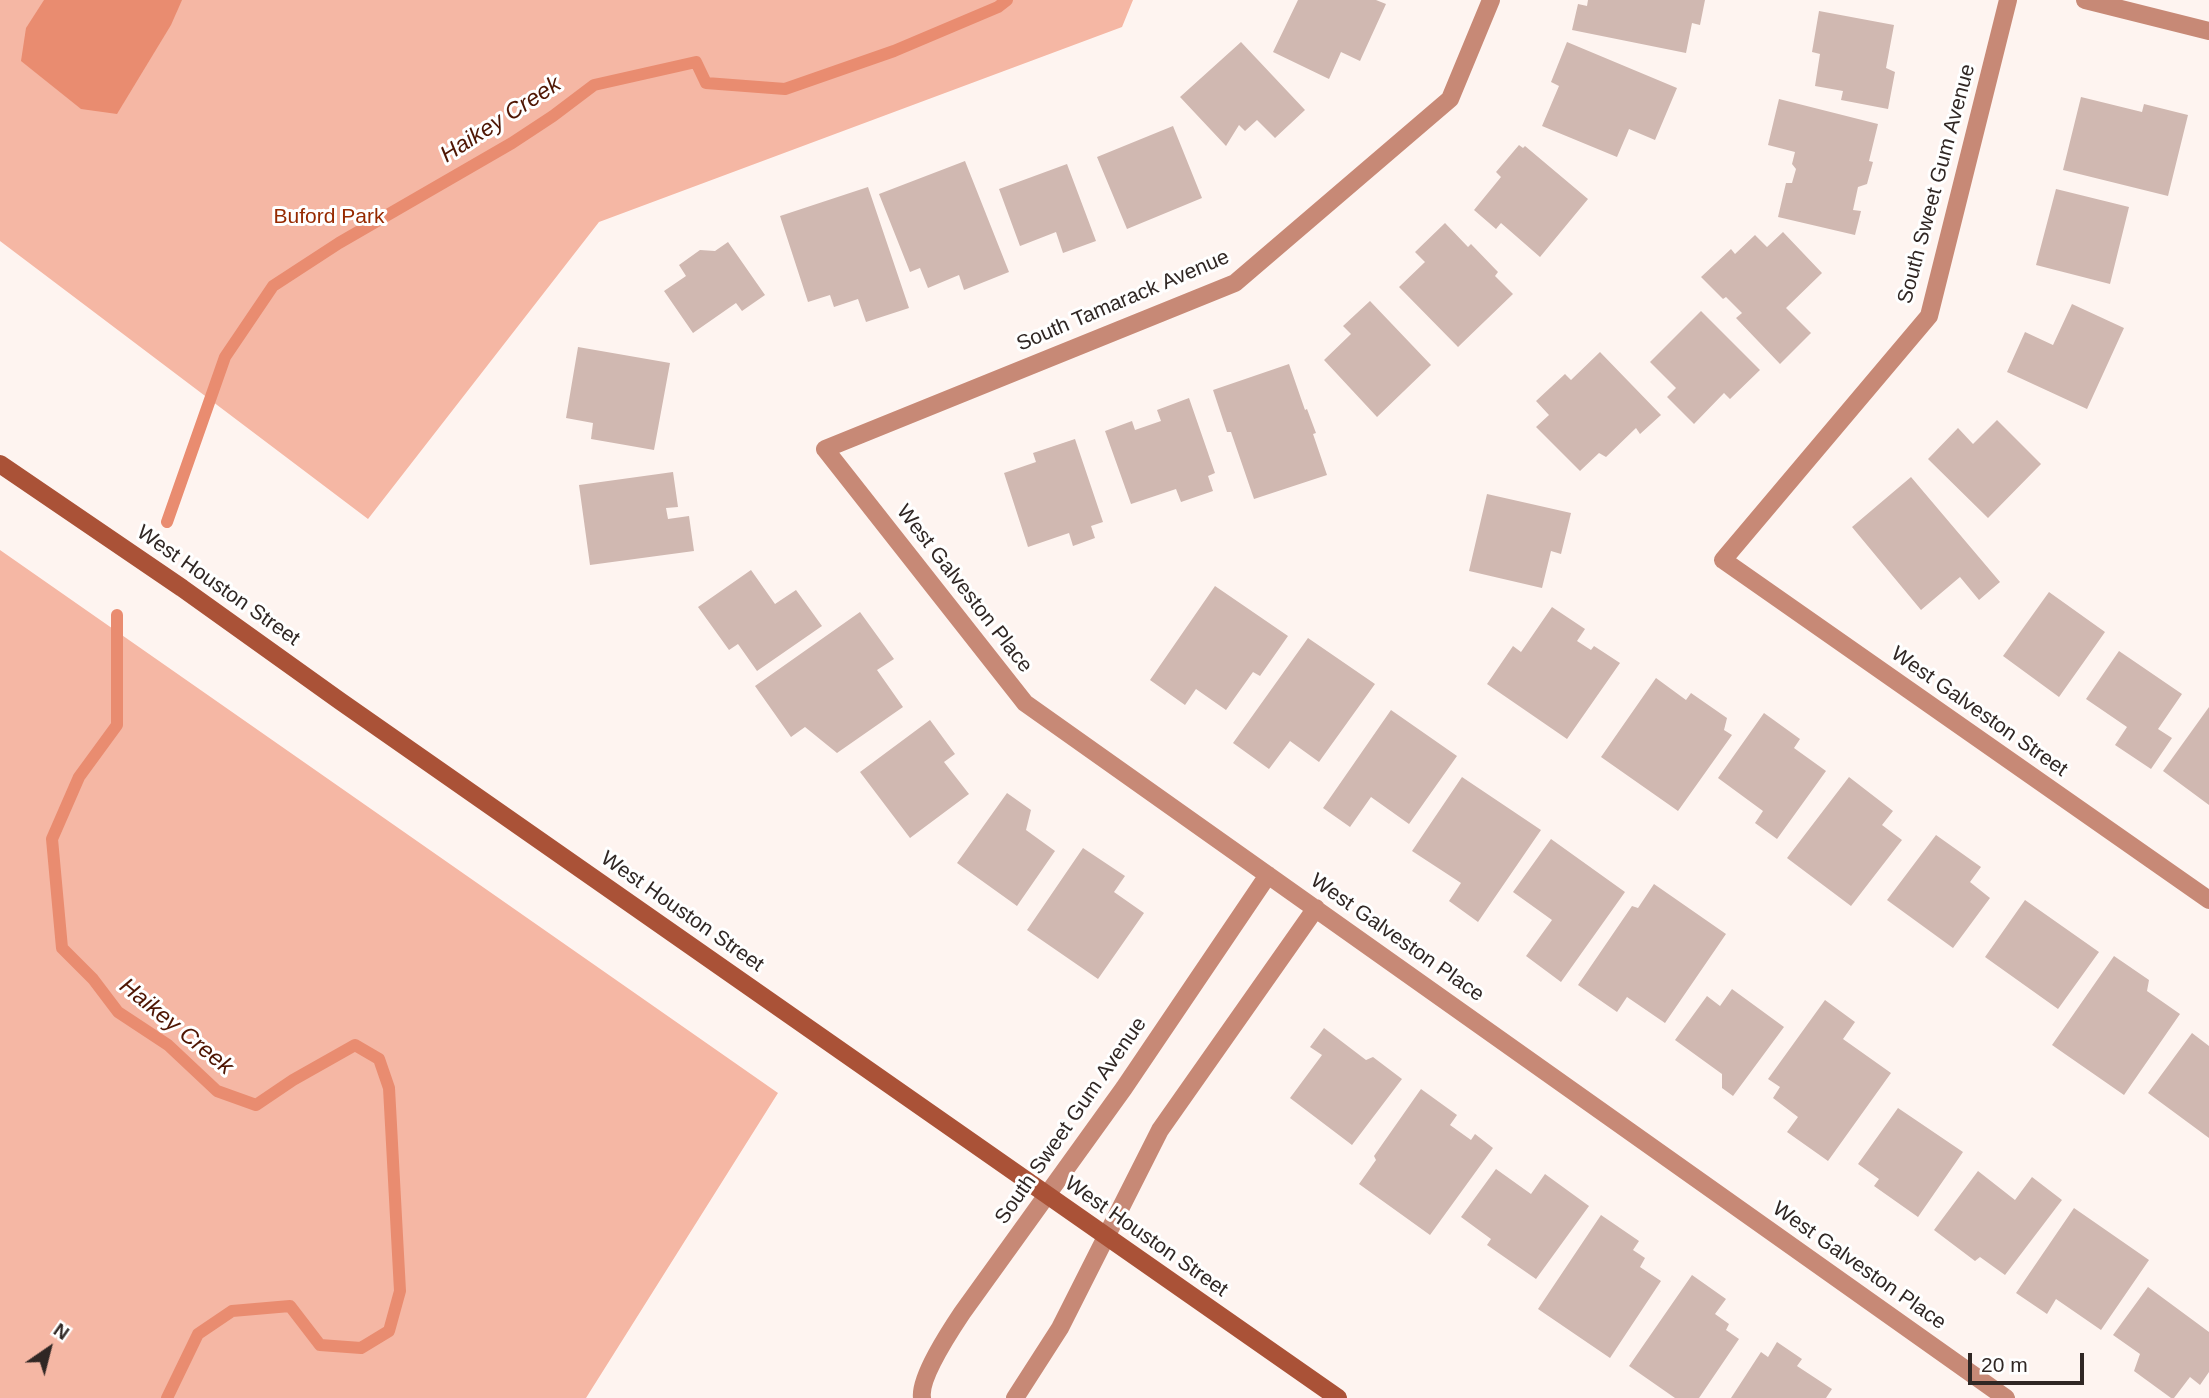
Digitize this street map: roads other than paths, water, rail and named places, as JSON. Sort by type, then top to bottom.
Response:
[{"type":"main road","name":"West Houston Street","points":[[0,464],[115,541],[340,702],[1338,1398]]},
{"type":"street","name":"South Tamarack Avenue","points":[[825,449],[1235,283],[1450,99],[1491,0]]},
{"type":"street","name":"South Sweet Gum Avenue","points":[[1723,560],[1929,316],[2008,0]]},
{"type":"street","points":[[2085,0],[2209,31]]},
{"type":"street","name":"West Galveston Place","points":[[825,449],[1024,703],[2006,1398]]},
{"type":"street","name":"West Galveston Street","points":[[1723,560],[2209,900]]},
{"type":"street","name":"South Sweet Gum Avenue","points":[[922,1398],[921,1390],[956,1322],[1124,1088],[1268,875]]},
{"type":"street","points":[[1015,1398],[1060,1328],[1160,1130],[1316,908]]},
{"type":"waterway","name":"Haikey Creek","points":[[167,522],[225,357],[273,286],[339,243],[512,143],[594,85],[696,62],[706,83],[785,89],[894,51],[998,7],[1007,0]]},
{"type":"waterway","name":"Haikey Creek","points":[[117,615],[117,725],[79,777],[52,839],[62,948],[93,979],[118,1012],[168,1045],[217,1091],[256,1105],[293,1080],[355,1045],[379,1059],[389,1088],[400,1291],[389,1331],[361,1348],[320,1345],[290,1306],[232,1311],[198,1334],[167,1398]]},
{"type":"park label","name":"Buford Park","points":[[329,217]]}]
